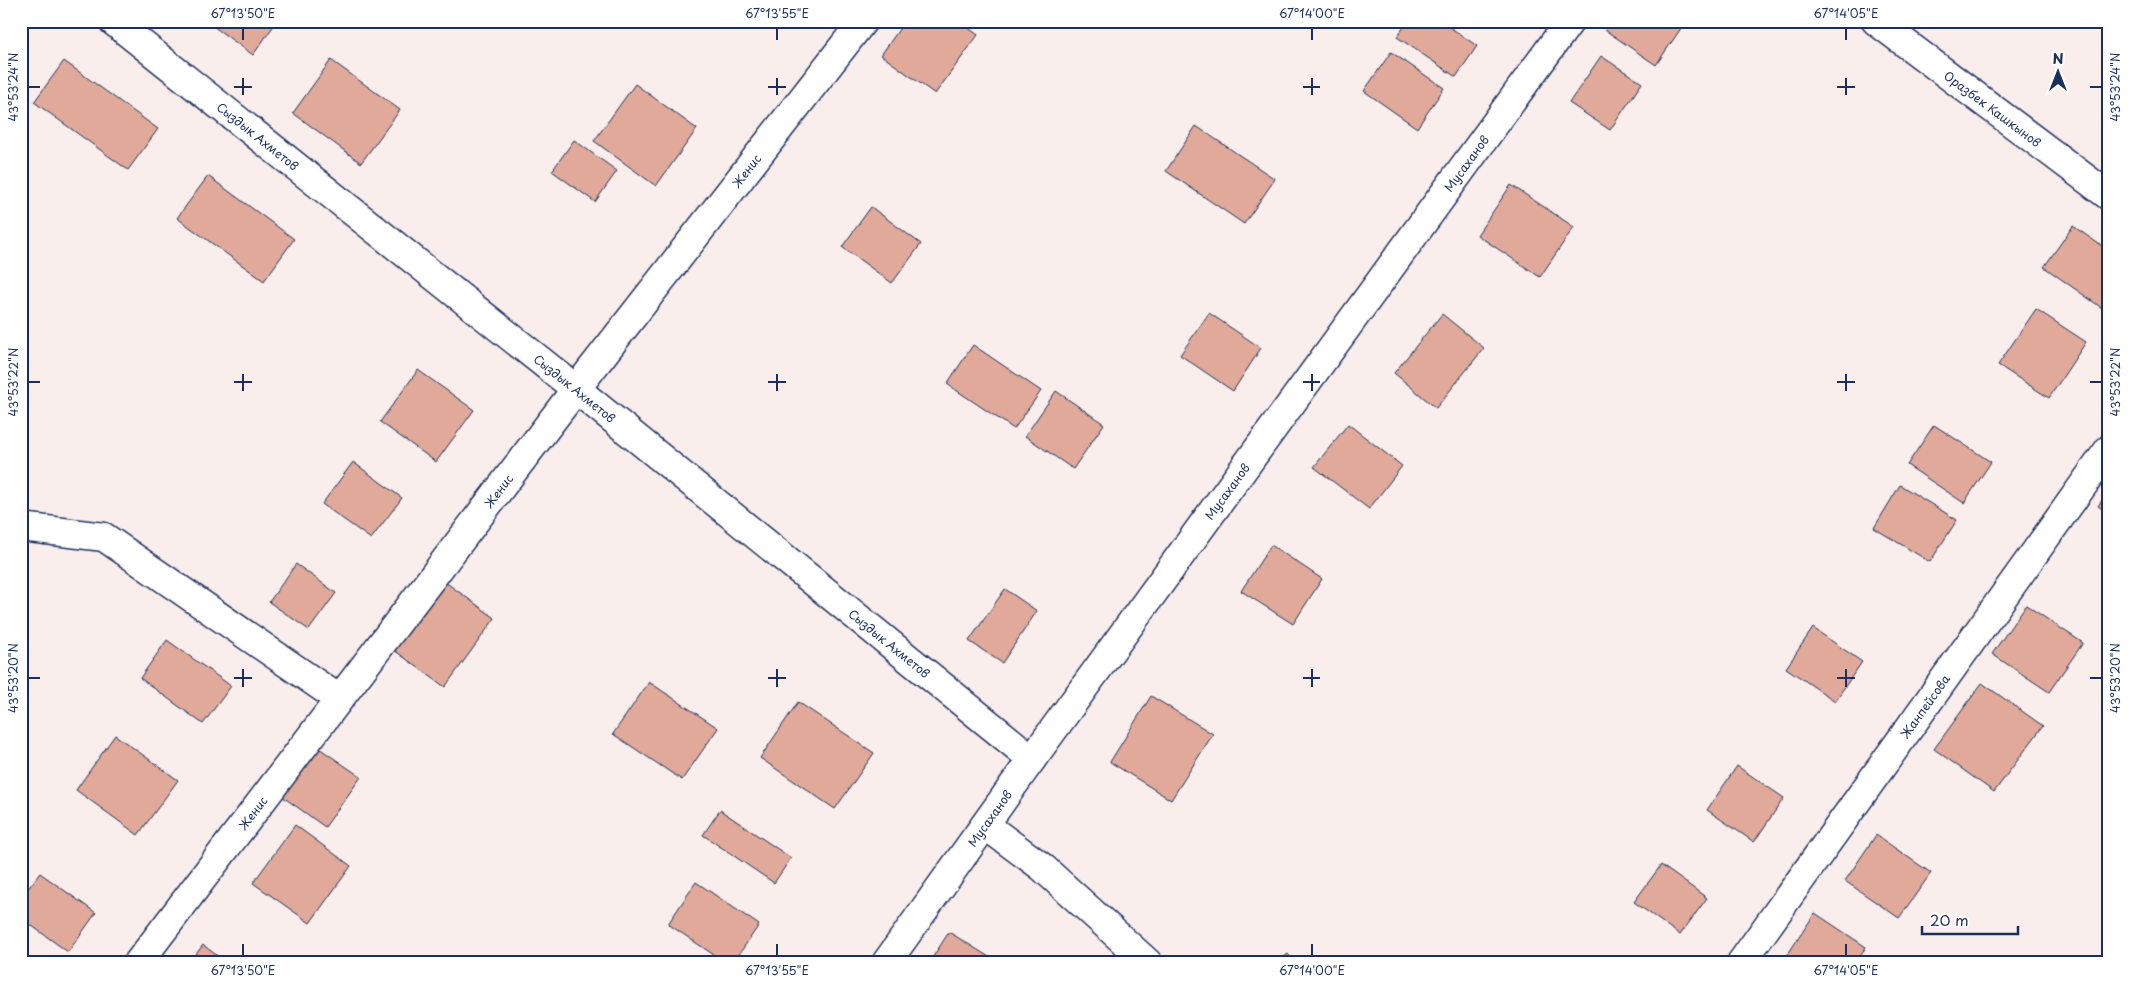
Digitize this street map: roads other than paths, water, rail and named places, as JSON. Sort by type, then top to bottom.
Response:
[{"type":"street","name":"Сыздык Ахметов","points":[[113,21],[576,390],[1032,759]]},
{"type":"street","name":"Женис","points":[[138,963],[576,390],[863,21]]},
{"type":"street","name":"Мусаханов","points":[[886,963],[1032,759],[1570,21]]},
{"type":"street","name":"Оразбек Кашкынов","points":[[1876,21],[2109,196]]},
{"type":"street","name":"Жанпейсова","points":[[1741,963],[2109,449]]},
{"type":"street","points":[[21,528],[104,537],[339,699]]},
{"type":"street","points":[[985,825],[1042,867],[1148,963]]}]
